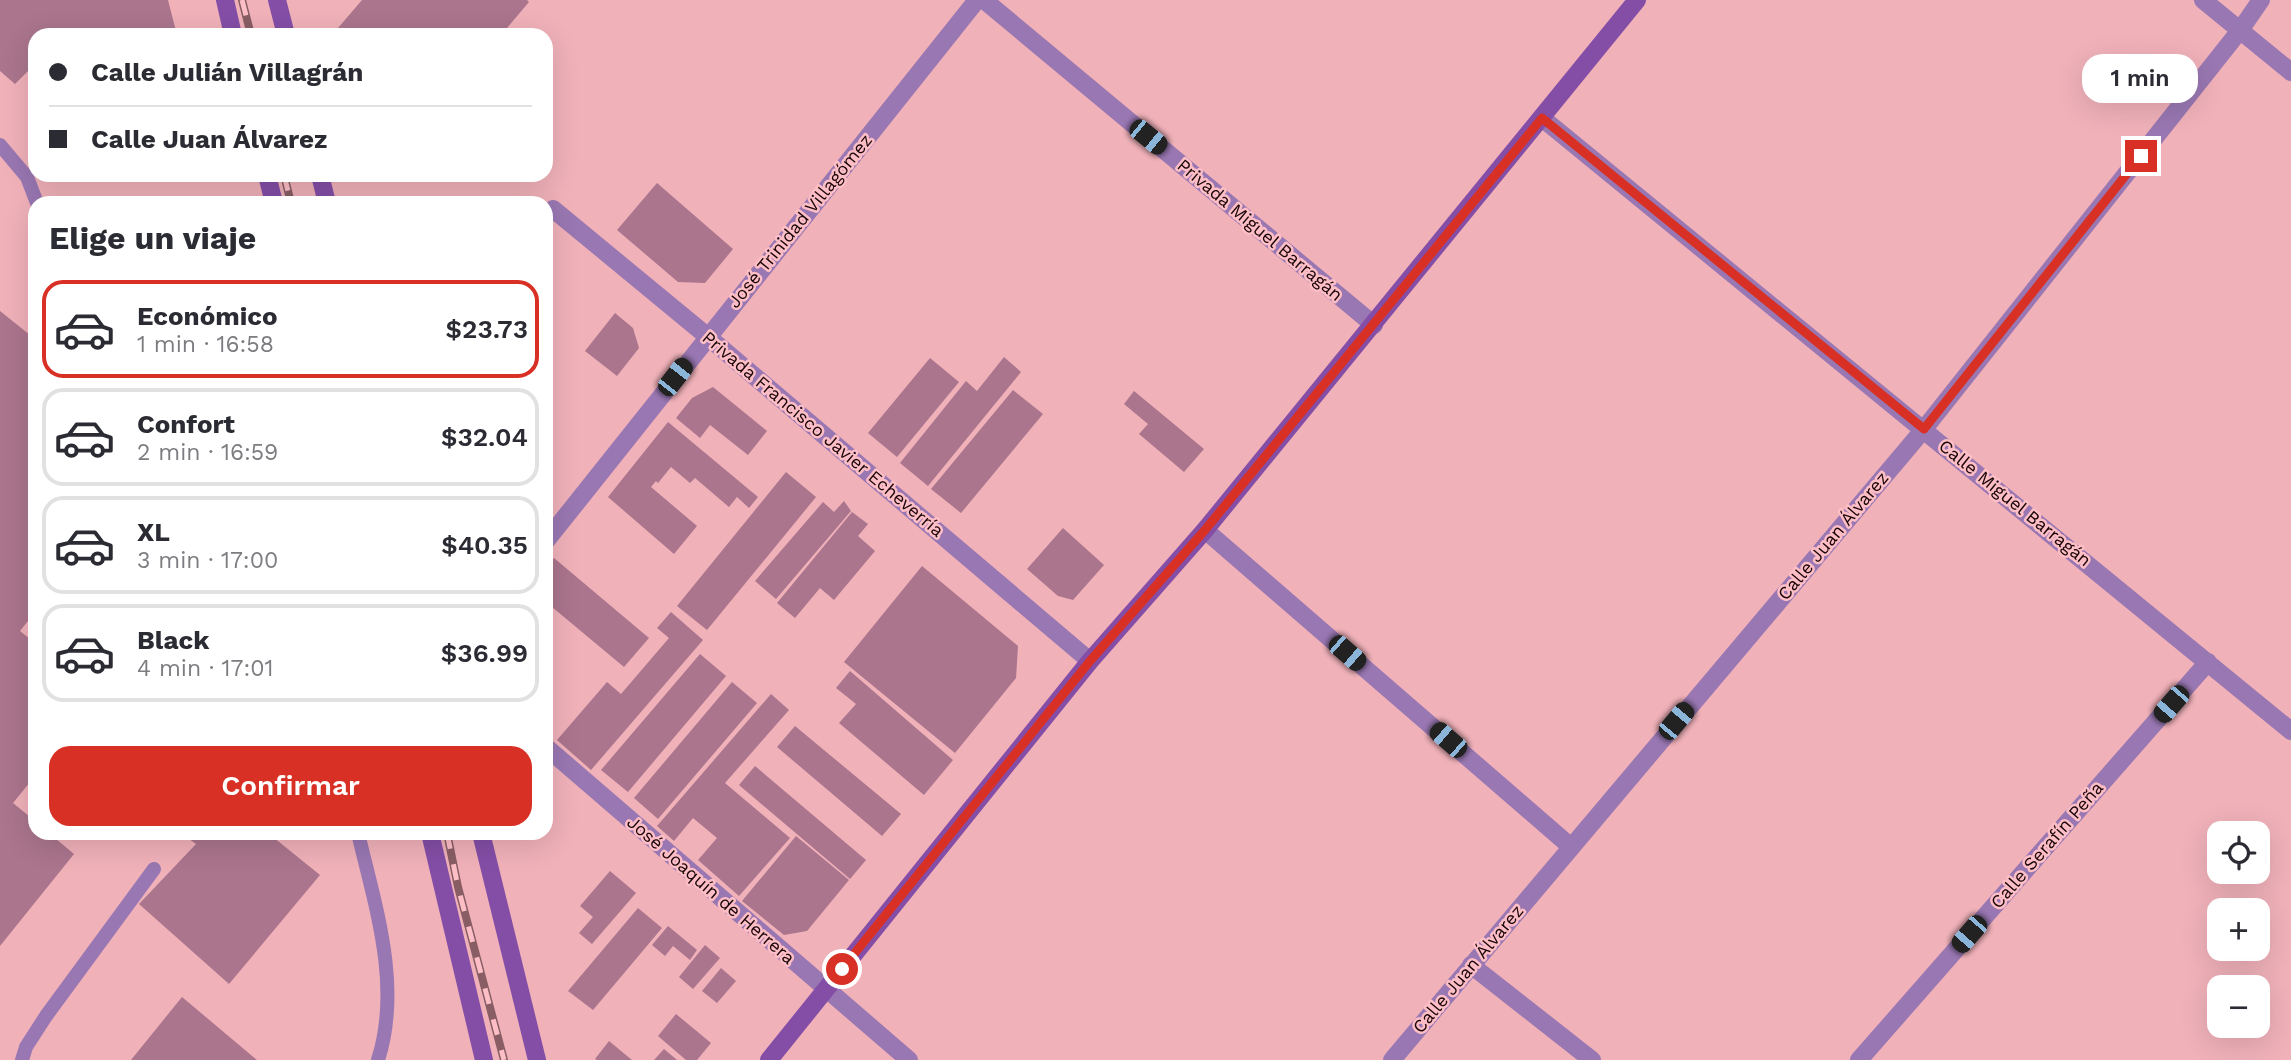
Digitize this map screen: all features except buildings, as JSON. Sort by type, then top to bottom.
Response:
[{"type":"street","points":[[225,0],[231,28]]},
{"type":"street","points":[[277,0],[284,28]]},
{"type":"street","name":"José Trinidad Villagómez","points":[[553,532],[977,0]]},
{"type":"street","name":"Privada Miguel Barragán","points":[[984,0],[1374,325]]},
{"type":"street","points":[[769,1060],[1090,661],[1205,530],[1637,0]]},
{"type":"street","points":[[2203,0],[2291,72]]},
{"type":"street","name":"Calle Juan Álvarez","points":[[1392,1060],[1924,429],[2241,29],[2261,0]]},
{"type":"street","name":"Calle Miguel Barragán","points":[[1542,118],[2291,731]]},
{"type":"street","name":"Privada Francisco Javier Echeverría","points":[[553,209],[1090,661]]},
{"type":"street","points":[[1205,530],[1570,846]]},
{"type":"street","name":"Calle Serafín Peña","points":[[1859,1060],[2208,662]]},
{"type":"street","name":"José Joaquín de Herrera","points":[[553,753],[909,1060]]},
{"type":"street","points":[[432,840],[484,1060]]},
{"type":"street","points":[[483,840],[537,1060]]},
{"type":"street","points":[[1471,965],[1592,1060]]},
{"type":"lane","points":[[0,145],[28,180]]},
{"type":"lane","points":[[360,840],[385,955],[388,996],[384,1041],[378,1060]]},
{"type":"lane","points":[[22,1060],[26,1047],[46,1016],[154,869]]},
{"type":"railway","points":[[242,0],[249,28]]},
{"type":"railway","points":[[286,182],[289,196]]},
{"type":"railway","points":[[448,840],[458,887],[504,1060]]},
{"type":"route","points":[[842,969],[1090,661],[1205,530],[1542,118],[1924,429],[2141,156]]}]
